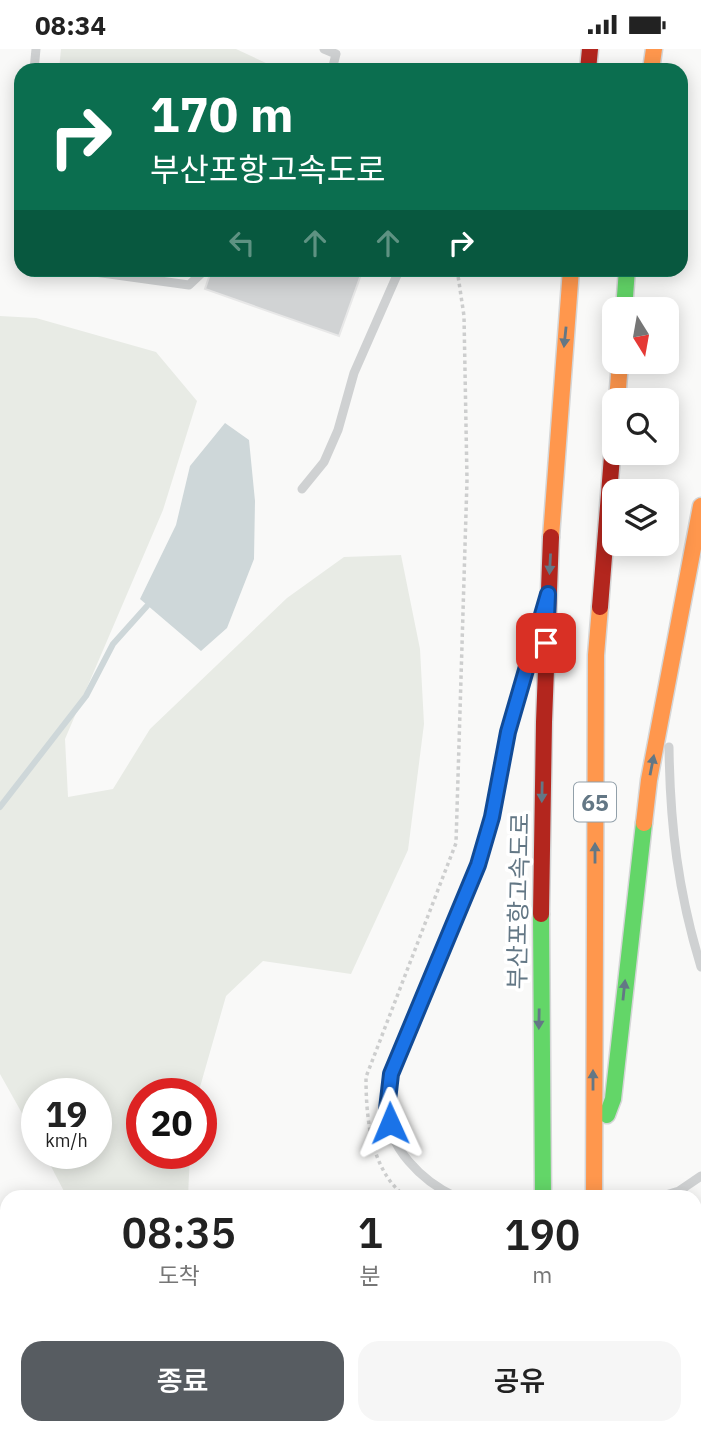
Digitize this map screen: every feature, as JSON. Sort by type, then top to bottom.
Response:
[{"type":"main road","name":"부산포항고속도로","points":[[542,1190],[538,1069],[543,692],[559,396],[570,277]]},
{"type":"main road","points":[[625,297],[626,277]]},
{"type":"main road","name":"65","points":[[594,1190],[596,655],[611,465]]},
{"type":"main road","points":[[593,1152],[612,1099],[649,780],[701,506]]},
{"type":"lane","points":[[324,49],[336,54],[334,63]]},
{"type":"lane","points":[[131,277],[189,285],[198,277]]},
{"type":"lane","points":[[302,489],[324,462],[338,430],[354,373],[396,277]]},
{"type":"lane","points":[[441,1190],[410,1163],[394,1137],[387,1109],[391,1074],[478,865],[492,817],[508,732],[548,594]]},
{"type":"lane","points":[[667,683],[670,814],[675,862],[686,919],[701,967]]},
{"type":"lane","points":[[680,1190],[701,1176]]},
{"type":"path","points":[[398,1190],[377,1157],[366,1116],[366,1077],[456,843],[467,480],[464,316],[458,277]]},
{"type":"shaded area","points":[[61,49],[236,49],[266,63],[60,63]]},
{"type":"shaded area","points":[[0,316],[36,318],[156,352],[197,401],[163,510],[65,739],[68,797],[113,789],[150,729],[287,598],[344,557],[401,555],[420,649],[424,724],[408,850],[351,974],[263,961],[226,996],[203,1078],[126,1078],[126,1169],[189,1169],[188,1190],[63,1190],[52,1169],[112,1169],[112,1078],[21,1078],[21,1111],[0,1074]]},
{"type":"shaded area","points":[[225,423],[249,440],[255,501],[254,559],[227,628],[201,651],[140,599],[176,525],[190,466]]},
{"type":"building","points":[[209,277],[360,277],[339,336],[205,289]]},
{"type":"waterway","points":[[0,807],[86,696],[113,644],[147,606]]},
{"type":"traffic: fast","points":[[625,297],[626,277]]},
{"type":"traffic: fast","points":[[607,1115],[613,1099],[644,823]]},
{"type":"traffic: fast","points":[[541,914],[543,1190]]},
{"type":"traffic: slow","points":[[652,63],[654,49]]},
{"type":"traffic: slow","points":[[551,537],[570,277]]},
{"type":"traffic: slow","points":[[618,388],[619,375]]},
{"type":"traffic: slow","points":[[644,823],[649,780],[701,506]]},
{"type":"traffic: slow","points":[[594,1190],[596,655],[600,607]]},
{"type":"traffic: jam","points":[[589,63],[590,49]]},
{"type":"traffic: jam","points":[[600,607],[611,465]]},
{"type":"traffic: jam","points":[[541,914],[551,537]]},
{"type":"route","points":[[390,1123],[387,1109],[391,1074],[478,865],[492,817],[508,732],[548,594],[546,643]]}]
